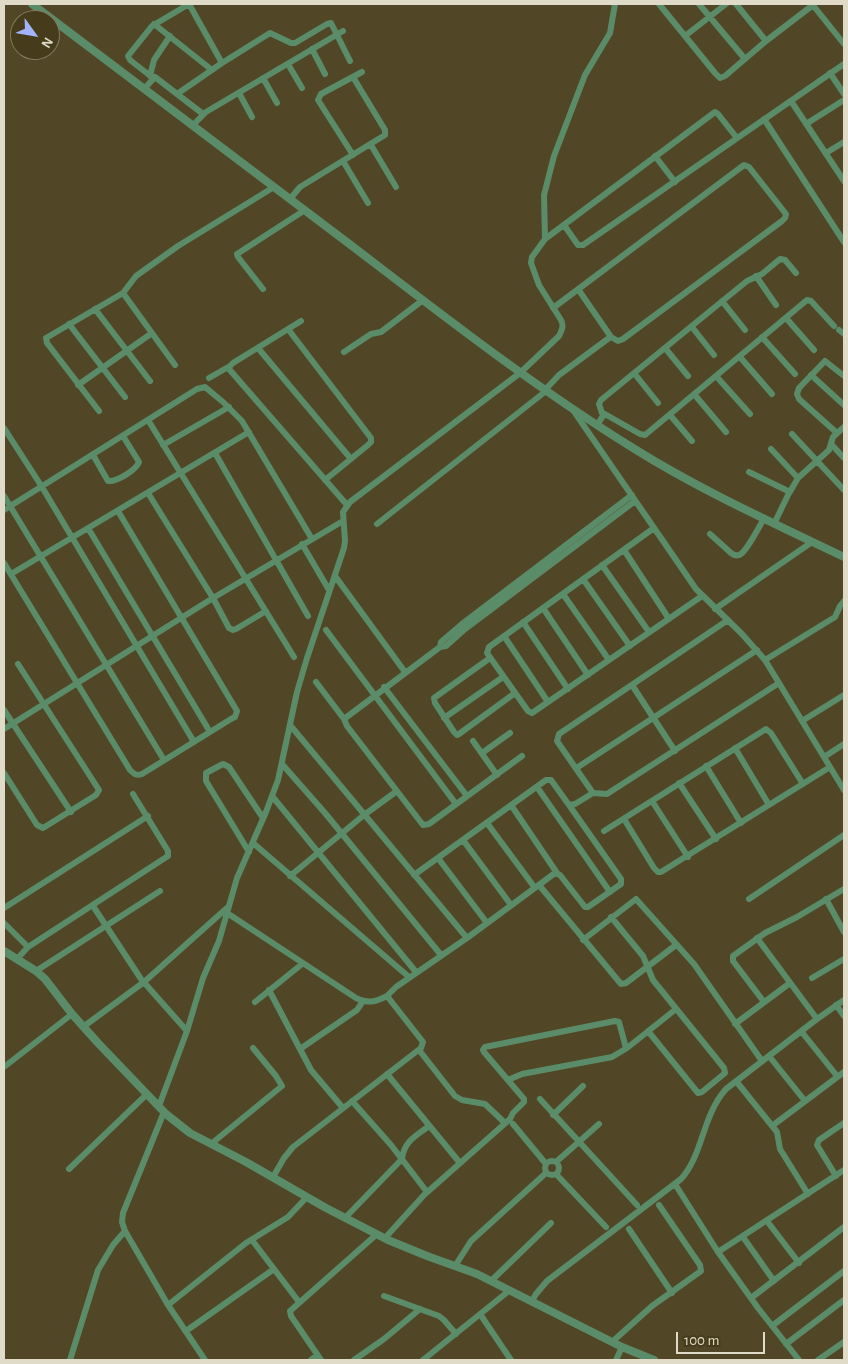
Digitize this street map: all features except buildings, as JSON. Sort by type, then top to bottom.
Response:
[{"type":"street","points":[[33,4],[149,81],[198,119],[274,187],[293,194],[305,210],[423,300],[524,369],[572,408],[702,596],[728,620],[765,660],[844,789]]},
{"type":"street","points":[[149,81],[128,56],[154,24],[189,4],[222,63]]},
{"type":"street","points":[[659,4],[720,78],[725,76],[812,4],[844,44]]},
{"type":"street","points":[[699,4],[745,59]]},
{"type":"street","points":[[685,36],[726,4]]},
{"type":"street","points":[[736,4],[766,41]]},
{"type":"street","points":[[545,239],[544,195],[554,156],[585,75],[610,33],[615,7]]},
{"type":"street","points":[[176,94],[270,33],[295,43],[329,23],[333,26],[336,36],[350,61]]},
{"type":"street","points":[[154,24],[212,70]]},
{"type":"street","points":[[198,119],[343,31]]},
{"type":"street","points":[[149,81],[154,60],[170,36]]},
{"type":"street","points":[[312,50],[325,74]]},
{"type":"street","points":[[288,64],[302,88]]},
{"type":"street","points":[[564,225],[578,245],[583,245],[844,64]]},
{"type":"street","points":[[353,155],[318,100],[321,94],[362,72]]},
{"type":"street","points":[[830,73],[844,94]]},
{"type":"street","points":[[293,194],[384,137],[386,130],[353,77]]},
{"type":"street","points":[[149,81],[156,78],[176,94],[198,119]]},
{"type":"street","points":[[263,78],[277,103]]},
{"type":"street","points":[[239,93],[252,117]]},
{"type":"street","points":[[806,124],[844,100]]},
{"type":"street","points":[[791,101],[844,181]]},
{"type":"street","points":[[204,1360],[168,1305],[126,1231],[122,1218],[161,1109],[200,986],[219,941],[238,878],[272,796],[282,764],[312,640],[335,576],[345,541],[343,512],[347,505],[524,369],[559,336],[563,325],[539,285],[532,263],[532,258],[545,239],[714,112],[718,114],[737,138]]},
{"type":"street","points":[[764,120],[844,242]]},
{"type":"street","points":[[826,154],[844,142]]},
{"type":"street","points":[[371,144],[396,187]]},
{"type":"street","points":[[656,156],[675,182]]},
{"type":"street","points":[[343,161],[368,203]]},
{"type":"street","points":[[553,308],[578,289],[744,165],[749,167],[786,214],[785,218],[774,227],[620,341],[616,341],[611,337],[578,289]]},
{"type":"street","points":[[99,411],[46,341],[46,338],[123,293],[136,276],[178,246],[274,187]]},
{"type":"street","points":[[263,289],[238,258],[237,254],[305,210]]},
{"type":"street","points":[[593,438],[601,421],[599,402],[722,301],[747,281],[766,272],[780,259],[785,260],[796,273]]},
{"type":"street","points":[[756,276],[776,304]]},
{"type":"street","points":[[123,293],[175,365]]},
{"type":"street","points":[[344,352],[371,334],[381,332],[423,300]]},
{"type":"street","points":[[572,408],[601,421],[642,435],[649,433],[809,300],[839,330]]},
{"type":"street","points":[[722,301],[745,330]]},
{"type":"street","points":[[96,309],[150,380]]},
{"type":"street","points":[[786,318],[814,350]]},
{"type":"street","points":[[208,378],[301,321]]},
{"type":"street","points":[[69,324],[125,397]]},
{"type":"street","points":[[692,327],[714,355]]},
{"type":"street","points":[[288,329],[371,438],[371,442],[368,445],[324,480]]},
{"type":"street","points":[[78,384],[152,333]]},
{"type":"street","points":[[377,524],[611,337]]},
{"type":"street","points":[[762,338],[795,374]]},
{"type":"street","points":[[258,348],[351,459]]},
{"type":"street","points":[[665,348],[688,376]]},
{"type":"street","points":[[740,356],[772,394]]},
{"type":"street","points":[[837,433],[797,396],[799,388],[825,361],[844,376]]},
{"type":"street","points":[[230,366],[231,372],[347,505]]},
{"type":"street","points":[[634,373],[658,403]]},
{"type":"street","points":[[812,375],[844,405]]},
{"type":"street","points":[[716,376],[750,414]]},
{"type":"street","points":[[4,510],[201,387],[208,389],[242,421],[312,539]]},
{"type":"street","points":[[694,394],[726,432]]},
{"type":"street","points":[[163,445],[229,408]]},
{"type":"street","points":[[670,415],[692,441]]},
{"type":"street","points":[[148,420],[294,657]]},
{"type":"street","points":[[601,421],[669,470],[764,518],[776,520],[812,542],[844,557]]},
{"type":"street","points":[[776,520],[798,478],[829,450],[832,445],[832,439],[844,427]]},
{"type":"street","points":[[4,430],[42,487],[194,742]]},
{"type":"street","points":[[8,573],[118,511],[249,432]]},
{"type":"street","points":[[792,434],[844,490]]},
{"type":"street","points":[[93,455],[108,481],[112,482],[122,476],[137,466],[139,462],[123,436]]},
{"type":"street","points":[[832,445],[844,458]]},
{"type":"street","points":[[771,449],[798,478]]},
{"type":"street","points":[[215,453],[308,616]]},
{"type":"street","points":[[749,472],[790,492]]},
{"type":"street","points":[[148,493],[229,628],[233,630],[266,611]]},
{"type":"street","points":[[4,496],[164,760]]},
{"type":"street","points":[[344,719],[440,647],[441,642],[634,498]]},
{"type":"street","points":[[4,562],[8,573],[134,774],[142,774],[235,716],[237,712],[118,511]]},
{"type":"street","points":[[710,534],[731,553],[739,555],[745,550],[764,518]]},
{"type":"street","points":[[4,729],[181,617],[343,521]]},
{"type":"street","points":[[88,528],[210,732]]},
{"type":"street","points":[[654,528],[487,650],[503,677],[530,713],[535,712],[702,596]]},
{"type":"street","points":[[715,609],[812,542]]},
{"type":"street","points":[[302,544],[329,590]]},
{"type":"street","points":[[624,550],[669,619]]},
{"type":"street","points":[[602,565],[649,632]]},
{"type":"street","points":[[335,576],[405,672]]},
{"type":"street","points":[[583,579],[630,646]]},
{"type":"street","points":[[563,594],[609,660]]},
{"type":"street","points":[[765,660],[835,617],[844,601]]},
{"type":"street","points":[[543,608],[588,675]]},
{"type":"street","points":[[593,793],[557,741],[557,737],[728,620]]},
{"type":"street","points":[[523,622],[568,689]]},
{"type":"street","points":[[326,630],[456,804]]},
{"type":"street","points":[[504,636],[548,702]]},
{"type":"street","points":[[577,770],[581,764],[757,650]]},
{"type":"street","points":[[490,658],[434,698],[444,718],[457,735],[515,693]]},
{"type":"street","points":[[4,773],[40,827],[47,827],[71,812],[96,796],[99,790],[18,664]]},
{"type":"street","points":[[444,718],[503,677]]},
{"type":"street","points":[[316,682],[344,719],[347,726],[423,825],[429,824],[522,756]]},
{"type":"street","points":[[570,805],[576,804],[593,793],[607,794],[612,792],[779,683]]},
{"type":"street","points":[[632,685],[675,751]]},
{"type":"street","points":[[384,688],[467,796]]},
{"type":"street","points":[[802,721],[844,695]]},
{"type":"street","points":[[4,710],[71,812]]},
{"type":"street","points":[[290,725],[467,938]]},
{"type":"street","points":[[604,832],[766,729],[771,733],[803,784]]},
{"type":"street","points":[[482,753],[510,733]]},
{"type":"street","points":[[473,741],[497,775]]},
{"type":"street","points":[[824,757],[844,744]]},
{"type":"street","points":[[735,748],[769,805]]},
{"type":"street","points":[[248,852],[206,781],[206,774],[223,764],[229,767],[263,818]]},
{"type":"street","points":[[282,764],[441,955]]},
{"type":"street","points":[[706,766],[741,823]]},
{"type":"street","points":[[624,819],[658,872],[666,871],[830,767]]},
{"type":"street","points":[[414,875],[487,822],[511,805],[537,787],[546,780],[551,780],[620,879],[621,884],[588,907],[585,907],[558,873],[511,805]]},
{"type":"street","points":[[679,783],[716,839]]},
{"type":"street","points":[[537,787],[610,892]]},
{"type":"street","points":[[290,876],[364,815],[397,791]]},
{"type":"street","points":[[17,959],[28,948],[168,856],[168,851],[133,794]]},
{"type":"street","points":[[272,796],[416,972]]},
{"type":"street","points":[[652,801],[688,857]]},
{"type":"street","points":[[4,908],[148,816]]},
{"type":"street","points":[[487,822],[537,887],[621,984],[626,983],[676,946]]},
{"type":"street","points":[[749,899],[844,835]]},
{"type":"street","points":[[463,840],[511,906]]},
{"type":"street","points":[[252,843],[409,977]]},
{"type":"street","points":[[438,858],[487,923]]},
{"type":"street","points":[[227,913],[302,964],[363,1001],[375,1002],[387,996],[409,977],[467,938],[555,873],[558,873]]},
{"type":"street","points":[[764,1002],[732,958],[734,954],[757,938],[844,889]]},
{"type":"street","points":[[36,971],[160,891]]},
{"type":"street","points":[[583,940],[636,899],[694,964],[762,1061]]},
{"type":"street","points":[[826,899],[844,932]]},
{"type":"street","points":[[93,906],[144,982],[187,1031]]},
{"type":"street","points":[[83,1027],[144,982],[229,906]]},
{"type":"street","points":[[611,917],[643,956],[653,980],[725,1070],[725,1073],[700,1093],[696,1092],[648,1031]]},
{"type":"street","points":[[4,923],[28,948]]},
{"type":"street","points":[[757,938],[817,1019]]},
{"type":"street","points":[[4,951],[36,971],[45,979],[83,1027],[161,1109],[190,1133],[376,1234],[477,1274],[622,1347],[654,1360]]},
{"type":"street","points":[[812,978],[844,959]]},
{"type":"street","points":[[255,1002],[302,964]]},
{"type":"street","points":[[735,1024],[790,983]]},
{"type":"street","points":[[269,990],[311,1070],[343,1108]]},
{"type":"street","points":[[273,1177],[293,1147],[419,1050],[423,1042],[387,996]]},
{"type":"street","points":[[532,1301],[548,1281],[675,1184],[687,1172],[717,1101],[727,1088],[801,1030],[844,1000]]},
{"type":"street","points":[[300,1049],[357,1010],[363,1001]]},
{"type":"street","points":[[836,1005],[844,1016]]},
{"type":"street","points":[[508,1080],[522,1074],[612,1057],[676,1008]]},
{"type":"street","points":[[4,1067],[72,1014]]},
{"type":"street","points":[[385,1238],[428,1192],[505,1123],[524,1100],[484,1052],[485,1047],[614,1021],[619,1022],[626,1048]]},
{"type":"street","points":[[801,1030],[837,1076]]},
{"type":"street","points":[[211,1144],[282,1086],[253,1048]]},
{"type":"street","points":[[419,1050],[455,1096],[462,1100],[485,1104],[505,1123]]},
{"type":"street","points":[[769,1056],[805,1101]]},
{"type":"street","points":[[772,1126],[844,1072]]},
{"type":"street","points":[[387,1074],[460,1163]]},
{"type":"street","points":[[720,1078],[727,1088]]},
{"type":"street","points":[[736,1081],[772,1126],[778,1136],[780,1149],[808,1194]]},
{"type":"street","points":[[713,1083],[722,1094]]},
{"type":"street","points":[[553,1115],[583,1086]]},
{"type":"street","points":[[69,1169],[147,1094]]},
{"type":"street","points":[[540,1099],[637,1205]]},
{"type":"street","points":[[352,1101],[428,1192]]},
{"type":"street","points":[[836,1176],[817,1145],[819,1140],[844,1123]]},
{"type":"street","points":[[513,1124],[546,1164],[546,1173]]},
{"type":"street","points":[[546,1164],[551,1161],[556,1162],[599,1124]]},
{"type":"street","points":[[345,1218],[402,1159],[403,1150],[407,1144],[429,1126]]},
{"type":"street","points":[[546,1173],[550,1176],[556,1174],[560,1168],[556,1162]]},
{"type":"street","points":[[718,1252],[844,1170]]},
{"type":"street","points":[[455,1266],[471,1242],[546,1173]]},
{"type":"street","points":[[556,1174],[606,1227]]},
{"type":"street","points":[[675,1184],[718,1252],[799,1360]]},
{"type":"street","points":[[168,1305],[210,1270],[288,1217],[307,1197]]},
{"type":"street","points":[[612,1342],[652,1306],[699,1273],[702,1268],[660,1205]]},
{"type":"street","points":[[768,1221],[798,1262]]},
{"type":"street","points":[[492,1281],[551,1223]]},
{"type":"street","points":[[751,1298],[844,1227]]},
{"type":"street","points":[[628,1229],[672,1293]]},
{"type":"street","points":[[70,1360],[98,1270],[113,1245],[126,1231]]},
{"type":"street","points":[[311,1360],[319,1358],[290,1313],[291,1309],[376,1234]]},
{"type":"street","points":[[743,1237],[774,1281]]},
{"type":"street","points":[[252,1240],[298,1302]]},
{"type":"street","points":[[186,1331],[274,1269]]},
{"type":"street","points":[[772,1326],[844,1270]]},
{"type":"street","points":[[423,1360],[510,1290]]},
{"type":"street","points":[[384,1296],[444,1320],[456,1334]]},
{"type":"street","points":[[786,1344],[844,1300]]},
{"type":"street","points":[[354,1360],[384,1339],[420,1309]]},
{"type":"street","points":[[480,1314],[511,1360]]},
{"type":"street","points":[[818,1360],[844,1342]]},
{"type":"street","points":[[616,1360],[622,1347]]}]
